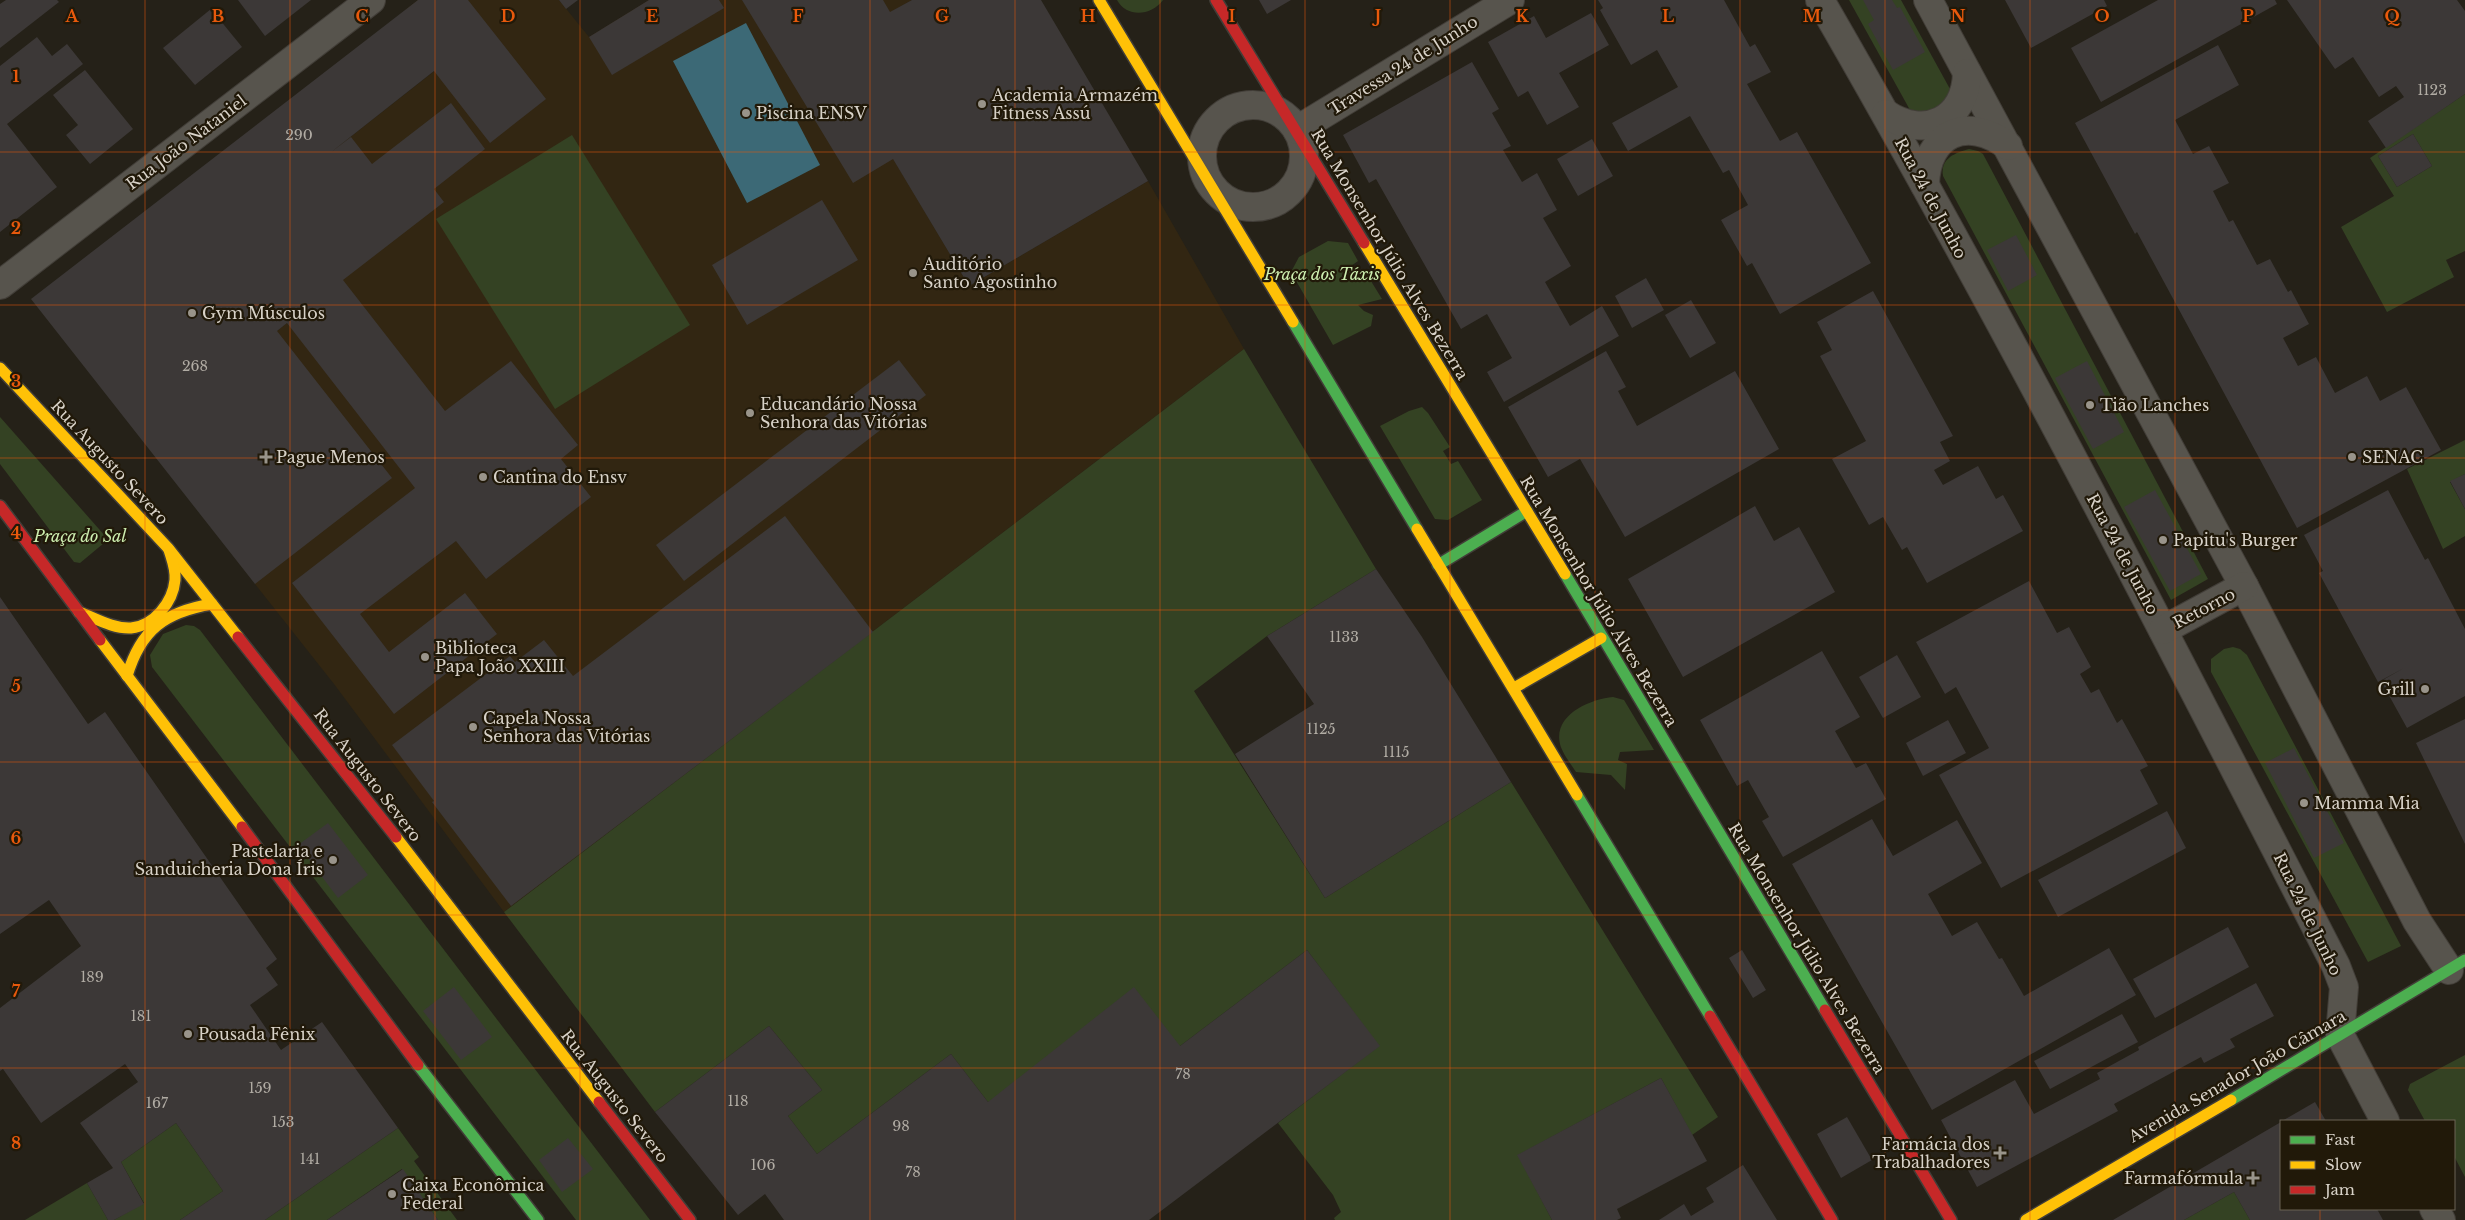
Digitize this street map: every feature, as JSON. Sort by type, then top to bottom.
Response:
[{"type":"street","name":"Rua João Nataniel","points":[[0,285],[371,0]]},
{"type":"street","points":[[1099,0],[1832,1220]]},
{"type":"street","name":"Rua Monsenhor Júlio Alves Bezerra","points":[[1216,0],[1297,130],[1527,511],[1601,638],[1951,1220]]},
{"type":"street","name":"Travessa 24 de Junho","points":[[1297,130],[1510,0]]},
{"type":"street","name":"Rua 24 de Junho","points":[[1820,0],[1925,185],[2163,630],[2336,966],[2344,987],[2340,1035]]},
{"type":"street","points":[[1928,0],[2244,586],[2417,921],[2457,965]]},
{"type":"street","points":[[1886,114],[1898,122],[1912,126],[1927,126],[1941,121],[1953,112],[1961,101],[1967,87],[1967,72]]},
{"type":"street","points":[[1247,105],[1262,106],[1276,111],[1288,119],[1297,130],[1303,144],[1304,158],[1298,180],[1283,196],[1269,205],[1252,207],[1235,203],[1220,196],[1210,183],[1203,162],[1204,140],[1221,116],[1247,105]]},
{"type":"street","points":[[1925,185],[1925,167],[1932,151],[1945,139],[1960,131],[1978,130],[1994,136],[2008,146]]},
{"type":"street","name":"Rua Augusto Severo","points":[[0,368],[168,548],[354,782],[690,1220]]},
{"type":"street","points":[[0,506],[267,859],[413,1059],[538,1220]]},
{"type":"street","points":[[1438,565],[1527,511]]},
{"type":"street","points":[[79,612],[107,624],[133,628],[157,616],[168,602],[176,573],[168,548]]},
{"type":"street","name":"Retorno","points":[[2163,630],[2244,586]]},
{"type":"street","points":[[127,676],[131,657],[141,638],[148,631],[182,611],[212,604]]},
{"type":"street","points":[[1514,688],[1601,638]]},
{"type":"street","name":"Avenida Senador João Câmara","points":[[2026,1220],[2457,965]]},
{"type":"street","points":[[2340,1035],[2385,1120]]},
{"type":"shaded area","name":"Educandário Nossa Senhora das Vitórias","points":[[418,0],[559,0],[589,37],[649,0],[912,0],[828,49],[969,286],[1148,181],[1244,349],[504,912],[334,684],[255,584],[277,331],[287,323],[261,207],[446,62],[405,10]]},
{"type":"green space","points":[[1117,0],[1163,0],[1152,9],[1139,13],[1127,10]]},
{"type":"green space","points":[[1849,0],[1901,0],[1950,89],[1945,105],[1924,115],[1910,110]]},
{"type":"green space","points":[[2465,94],[2465,251],[2446,260],[2454,277],[2387,312],[2341,227],[2394,196],[2370,158]],"holes":[[[2413,134],[2432,166],[2397,187],[2378,156]]]},
{"type":"green space","points":[[572,135],[690,325],[555,409],[436,219]]},
{"type":"green space","points":[[1969,149],[1983,154],[2208,579],[2171,600],[1943,176],[1946,161],[1953,155]]},
{"type":"green space","name":"Praça dos Táxis","points":[[1328,241],[1348,243],[1358,261],[1351,266],[1351,274],[1357,276],[1366,273],[1382,299],[1358,305],[1364,311],[1373,315],[1371,326],[1333,345],[1291,272],[1299,257]]},
{"type":"green space","points":[[1244,349],[1376,569],[1267,636],[1194,691],[1325,898],[1511,782],[1718,1117],[1692,1135],[1661,1078],[1518,1155],[1552,1220],[1335,1220],[1334,1218],[1341,1212],[1333,1195],[1278,1123],[1379,1046],[1307,950],[1180,1046],[988,1102],[951,1054],[817,1154],[788,1116],[822,1090],[769,1026],[655,1112],[504,912]]},
{"type":"green space","points":[[1422,407],[1450,447],[1443,451],[1451,464],[1458,461],[1482,500],[1448,520],[1435,519],[1380,426],[1409,411]]},
{"type":"green space","name":"Praça do Sal","points":[[0,417],[106,537],[104,543],[80,563],[74,562],[0,464]]},
{"type":"green space","points":[[2465,440],[2465,474],[2450,482],[2465,509],[2465,536],[2443,549],[2407,469]]},
{"type":"green space","points":[[186,625],[194,626],[200,630],[650,1220],[576,1220],[152,667],[150,655],[163,634]]},
{"type":"green space","points":[[2233,647],[2240,649],[2247,655],[2401,946],[2368,962],[2211,672],[2211,659],[2224,649]]},
{"type":"green space","points":[[1613,697],[1624,700],[1654,750],[1620,752],[1618,760],[1627,764],[1625,790],[1611,775],[1576,772],[1560,744],[1559,734],[1562,725],[1575,710],[1594,701]]},
{"type":"green space","points":[[2465,1055],[2465,1177],[2455,1158],[2455,1120],[2424,1120],[2408,1090],[2410,1084]]},
{"type":"green space","points":[[176,1123],[223,1191],[180,1220],[114,1220],[144,1203],[121,1162]]},
{"type":"green space","points":[[398,1128],[419,1157],[414,1161],[457,1220],[438,1220],[402,1169],[327,1220],[265,1220]]},
{"type":"green space","points":[[87,1183],[108,1220],[25,1220]]},
{"type":"green space","points":[[2234,1192],[2250,1220],[2184,1220]]},
{"type":"water","name":"Piscina ENSV","points":[[746,23],[820,165],[747,203],[673,61]]},
{"type":"building","points":[[6,0],[57,0],[59,2],[0,48],[0,4]]},
{"type":"building","points":[[238,0],[311,0],[265,36]]},
{"type":"building","points":[[418,0],[468,0],[546,99],[490,143],[434,71],[330,153],[351,137],[372,164],[451,103],[485,149],[434,189],[444,202],[343,280],[445,411],[511,361],[578,445],[561,459],[591,497],[486,579],[456,541],[360,614],[389,652],[465,593],[497,634],[394,714],[292,583],[415,488],[287,323],[277,331],[392,478],[255,584],[31,299]]},
{"type":"building","points":[[559,0],[578,0],[566,9]]},
{"type":"building","points":[[649,0],[719,0],[724,8],[612,75],[589,37]]},
{"type":"building","name":"Academia Armazém Fitness Assú","points":[[742,0],[883,0],[890,12],[912,0],[1041,0],[1148,181],[969,286],[893,159],[853,183]]},
{"type":"building","points":[[1259,0],[1291,0],[1267,14]]},
{"type":"building","points":[[1598,0],[1724,0],[1750,47],[1755,44],[1771,72],[1747,84],[1780,141],[1797,132],[1871,263],[1780,314],[1752,263],[1747,266],[1721,220],[1748,205],[1729,170],[1723,173],[1690,116],[1628,151],[1612,123],[1678,87],[1657,50],[1631,65],[1600,10],[1603,8]]},
{"type":"building","points":[[1863,0],[1892,0],[1897,8],[1900,7],[1925,52],[1893,70],[1868,24],[1874,20]]},
{"type":"building","points":[[2005,0],[2104,0],[2107,6],[2031,48]]},
{"type":"building","points":[[2158,0],[2275,0],[2277,4],[2101,102],[2071,48]]},
{"type":"building","points":[[2287,0],[2457,0],[2465,11],[2465,94],[2386,148],[2368,121],[2404,97],[2396,86],[2379,97],[2353,57],[2335,69]]},
{"type":"building","points":[[211,9],[242,47],[195,85],[163,48]]},
{"type":"building","points":[[1591,13],[1609,45],[1559,73],[1579,107],[1547,125],[1528,91],[1518,97],[1488,42],[1534,16],[1546,38]]},
{"type":"building","points":[[37,37],[52,56],[67,44],[83,64],[7,124],[57,187],[0,232],[0,66]]},
{"type":"building","points":[[2218,45],[2239,85],[2175,120],[2193,154],[2209,146],[2229,183],[2213,191],[2229,222],[2233,220],[2257,265],[2270,259],[2288,292],[2291,290],[2309,324],[2283,338],[2298,366],[2316,357],[2335,393],[2367,376],[2380,401],[2406,387],[2441,450],[2297,528],[2137,232],[2135,234],[2075,123]]},
{"type":"building","points":[[1472,62],[1499,109],[1492,113],[1511,146],[1503,150],[1522,182],[1537,173],[1557,210],[1543,218],[1571,266],[1545,282],[1570,326],[1602,306],[1619,336],[1504,402],[1487,372],[1512,358],[1487,314],[1461,329],[1376,179],[1369,183],[1343,135]]},
{"type":"building","points":[[85,70],[133,129],[90,164],[66,135],[78,125],[53,95]]},
{"type":"building","points":[[2413,134],[2432,166],[2397,187],[2378,156]]},
{"type":"building","points":[[1592,139],[1613,176],[1578,196],[1557,159]]},
{"type":"building","points":[[822,200],[858,260],[747,325],[712,265]]},
{"type":"building","points":[[2016,235],[2037,275],[2008,291],[1987,250]]},
{"type":"building","points":[[1646,278],[1664,310],[1632,328],[1615,296]]},
{"type":"building","points":[[1873,291],[1953,436],[1940,442],[1950,461],[1934,470],[1943,485],[1978,466],[1996,499],[2003,495],[2023,531],[1927,583],[1907,547],[1902,550],[1883,517],[1869,525],[1832,459],[1866,441],[1820,356],[1832,350],[1817,322]]},
{"type":"building","points":[[1691,300],[1716,343],[1690,358],[1665,315]]},
{"type":"building","points":[[1606,351],[1626,387],[1618,391],[1637,426],[1735,371],[1779,449],[1625,537],[1580,459],[1548,477],[1508,407]]},
{"type":"building","points":[[899,360],[926,395],[684,581],[656,545]]},
{"type":"building","name":"Tião Lanches","points":[[2087,361],[2124,432],[2093,449],[2055,378]]},
{"type":"building","points":[[2465,474],[2465,509],[2450,481]]},
{"type":"building","name":"Papitu's Burger","points":[[2155,490],[2201,574],[2170,591],[2124,507]]},
{"type":"building","points":[[2388,490],[2425,560],[2428,558],[2465,629],[2465,696],[2407,728],[2381,681],[2404,668],[2378,682],[2319,573],[2323,571],[2304,535]]},
{"type":"building","points":[[1755,506],[1774,541],[1799,527],[1835,592],[1683,677],[1628,579]]},
{"type":"building","points":[[785,516],[873,632],[511,906],[432,802],[434,801],[392,745],[510,656],[515,662],[544,640],[573,676]]},
{"type":"building","points":[[1376,569],[1422,637],[1511,782],[1325,898],[1235,754],[1314,704],[1267,636]]},
{"type":"building","points":[[2029,581],[2057,633],[2069,627],[2091,667],[2080,674],[2091,693],[2099,689],[2117,723],[2122,719],[2148,766],[2140,770],[2158,804],[2001,888],[1939,775],[1989,748],[1956,687],[1945,694],[1916,642]]},
{"type":"building","points":[[0,597],[88,724],[105,712],[277,959],[266,968],[278,985],[250,1005],[281,1050],[322,1022],[398,1128],[265,1220],[180,1220],[223,1191],[176,1123],[121,1162],[144,1204],[114,1220],[108,1220],[87,1183],[113,1168],[80,1123],[138,1082],[125,1064],[41,1123],[3,1069],[0,1071],[0,1008],[81,946],[49,900],[0,934]]},
{"type":"building","points":[[1822,651],[1860,717],[1835,731],[1856,768],[1866,763],[1886,799],[1783,857],[1762,821],[1769,817],[1748,780],[1737,786],[1700,720]]},
{"type":"building","points":[[1897,655],[1921,697],[1883,718],[1859,677]]},
{"type":"building","points":[[2465,719],[2465,844],[2416,743]]},
{"type":"building","points":[[1948,720],[1966,753],[1923,776],[1906,743]]},
{"type":"building","name":"Mamma Mia","points":[[2294,748],[2344,843],[2314,858],[2265,763]]},
{"type":"building","points":[[2167,811],[2186,848],[2058,917],[2038,880]]},
{"type":"building","points":[[1872,819],[1893,856],[1957,820],[1982,863],[1928,894],[1952,936],[1977,922],[1999,959],[2002,958],[2024,996],[2109,948],[2136,995],[1932,1110],[1792,864]]},
{"type":"building","name":"Pastelaria e Sanduicheria Dona Íris","points":[[328,823],[368,875],[338,898],[298,845]]},
{"type":"building","points":[[2228,927],[2249,967],[2155,1018],[2133,979]]},
{"type":"building","points":[[1307,950],[1380,1046],[1149,1220],[784,1220],[765,1194],[738,1215],[655,1112],[769,1026],[822,1090],[788,1116],[817,1154],[951,1054],[988,1102],[1134,987],[1180,1046]]},
{"type":"building","points":[[1742,950],[1766,990],[1753,998],[1729,958]]},
{"type":"building","points":[[2256,983],[2274,1016],[2230,1039],[2235,1047],[2204,1063],[2201,1057],[2114,1104],[2118,1111],[1977,1187],[1941,1120],[2015,1080],[2034,1114],[2100,1079],[2097,1073],[2139,1050],[2138,1047]]},
{"type":"building","points":[[454,987],[492,1037],[461,1060],[423,1011]]},
{"type":"building","points":[[2122,1014],[2138,1042],[2050,1089],[2034,1061]]},
{"type":"building","points":[[1661,1078],[1707,1161],[1617,1209],[1621,1218],[1617,1220],[1552,1220],[1517,1155]]},
{"type":"building","points":[[2315,1102],[2325,1120],[2284,1120]]},
{"type":"building","points":[[1847,1117],[1872,1160],[1841,1178],[1817,1134]]},
{"type":"building","points":[[2280,1123],[2280,1210],[2378,1210],[2383,1220],[2250,1220],[2234,1192],[2184,1220],[2113,1220]]},
{"type":"building","points":[[568,1138],[593,1169],[562,1192],[539,1160]]},
{"type":"building","points":[[1743,1165],[1777,1220],[1659,1220],[1684,1204],[1691,1216],[1714,1202],[1706,1188]]},
{"type":"building","name":"Caixa Econômica Federal","points":[[403,1169],[438,1220],[327,1220]]},
{"type":"traffic: fast","points":[[1293,322],[1417,529]]},
{"type":"traffic: fast","points":[[1438,565],[1527,511]]},
{"type":"traffic: fast","points":[[1565,574],[1825,1010]]},
{"type":"traffic: fast","points":[[1577,795],[1710,1016]]},
{"type":"traffic: fast","points":[[2231,1100],[2465,960]]},
{"type":"traffic: fast","points":[[418,1065],[538,1220]]},
{"type":"traffic: slow","points":[[1099,0],[1293,322]]},
{"type":"traffic: slow","points":[[1364,243],[1565,574]]},
{"type":"traffic: slow","points":[[0,368],[168,548],[238,637]]},
{"type":"traffic: slow","points":[[1417,529],[1577,795]]},
{"type":"traffic: slow","points":[[79,612],[111,625],[124,628],[139,626],[155,618],[171,596],[175,580],[174,565],[169,550]]},
{"type":"traffic: slow","points":[[127,676],[140,646],[157,625],[181,612],[212,604]]},
{"type":"traffic: slow","points":[[1514,688],[1601,638]]},
{"type":"traffic: slow","points":[[100,640],[242,827]]},
{"type":"traffic: slow","points":[[396,837],[599,1102]]},
{"type":"traffic: slow","points":[[2026,1220],[2231,1100]]},
{"type":"traffic: jam","points":[[1216,0],[1364,243]]},
{"type":"traffic: jam","points":[[0,506],[100,640]]},
{"type":"traffic: jam","points":[[238,637],[396,837]]},
{"type":"traffic: jam","points":[[242,827],[418,1065]]},
{"type":"traffic: jam","points":[[1825,1010],[1951,1220]]},
{"type":"traffic: jam","points":[[1710,1016],[1832,1220]]},
{"type":"traffic: jam","points":[[599,1102],[690,1220]]},
{"type":"place","name":"Academia Armazém Fitness Assú","points":[[982,104]]},
{"type":"place","name":"Piscina ENSV","points":[[746,113]]},
{"type":"place","name":"Auditório Santo Agostinho","points":[[913,273]]},
{"type":"place","name":"Gym Músculos","points":[[192,313]]},
{"type":"place","name":"Tião Lanches","points":[[2090,405]]},
{"type":"place","name":"Educandário Nossa Senhora das Vitórias","points":[[750,413]]},
{"type":"place","name":"Pague Menos","points":[[266,457]]},
{"type":"place","name":"SENAC","points":[[2352,457]]},
{"type":"place","name":"Cantina do Ensv","points":[[483,477]]},
{"type":"place","name":"Papitu's Burger","points":[[2163,540]]},
{"type":"place","name":"Biblioteca Papa João XXIII","points":[[425,657]]},
{"type":"place","name":"Grill","points":[[2425,689]]},
{"type":"place","name":"Capela Nossa Senhora das Vitórias","points":[[473,727]]},
{"type":"place","name":"Mamma Mia","points":[[2304,803]]},
{"type":"place","name":"Pastelaria e Sanduicheria Dona Íris","points":[[333,860]]},
{"type":"place","name":"Pousada Fênix","points":[[188,1034]]},
{"type":"place","name":"Farmácia dos Trabalhadores","points":[[2000,1153]]},
{"type":"place","name":"Farmafórmula","points":[[2253,1178]]},
{"type":"place","name":"Caixa Econômica Federal","points":[[392,1194]]}]
